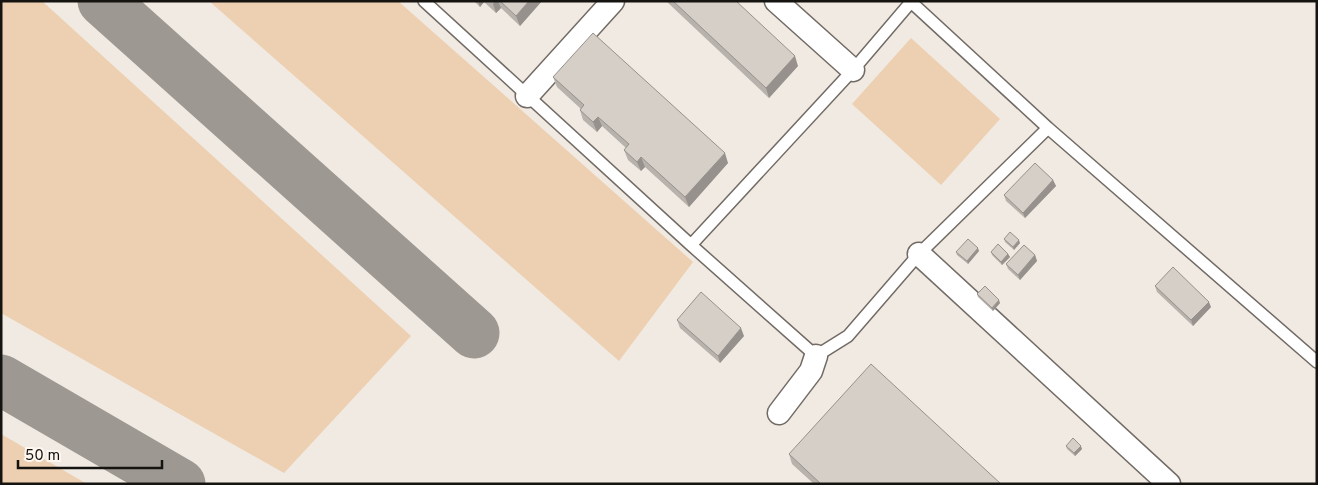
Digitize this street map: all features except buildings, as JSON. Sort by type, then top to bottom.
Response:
[{"type":"street","points":[[527,96],[613,1]]},
{"type":"street","points":[[776,1],[853,70]]},
{"type":"street","points":[[919,254],[1169,484]]},
{"type":"street","points":[[779,414],[811,371],[816,356]]},
{"type":"lane","points":[[424,1],[690,245],[816,356],[848,336],[919,254],[1048,128]]},
{"type":"lane","points":[[690,245],[853,70],[911,2],[1048,128],[1317,362]]},
{"type":"shaded area","points":[[1,1],[42,1],[411,336],[284,473],[1,313]]},
{"type":"shaded area","points":[[209,1],[398,1],[693,262],[619,361]]},
{"type":"shaded area","points":[[911,38],[1000,119],[941,185],[852,104]]},
{"type":"shaded area","points":[[1,434],[87,484],[1,484]]},
{"type":"taxiway","points":[[103,1],[474,333]]},
{"type":"taxiway","points":[[1,380],[180,484]]}]
